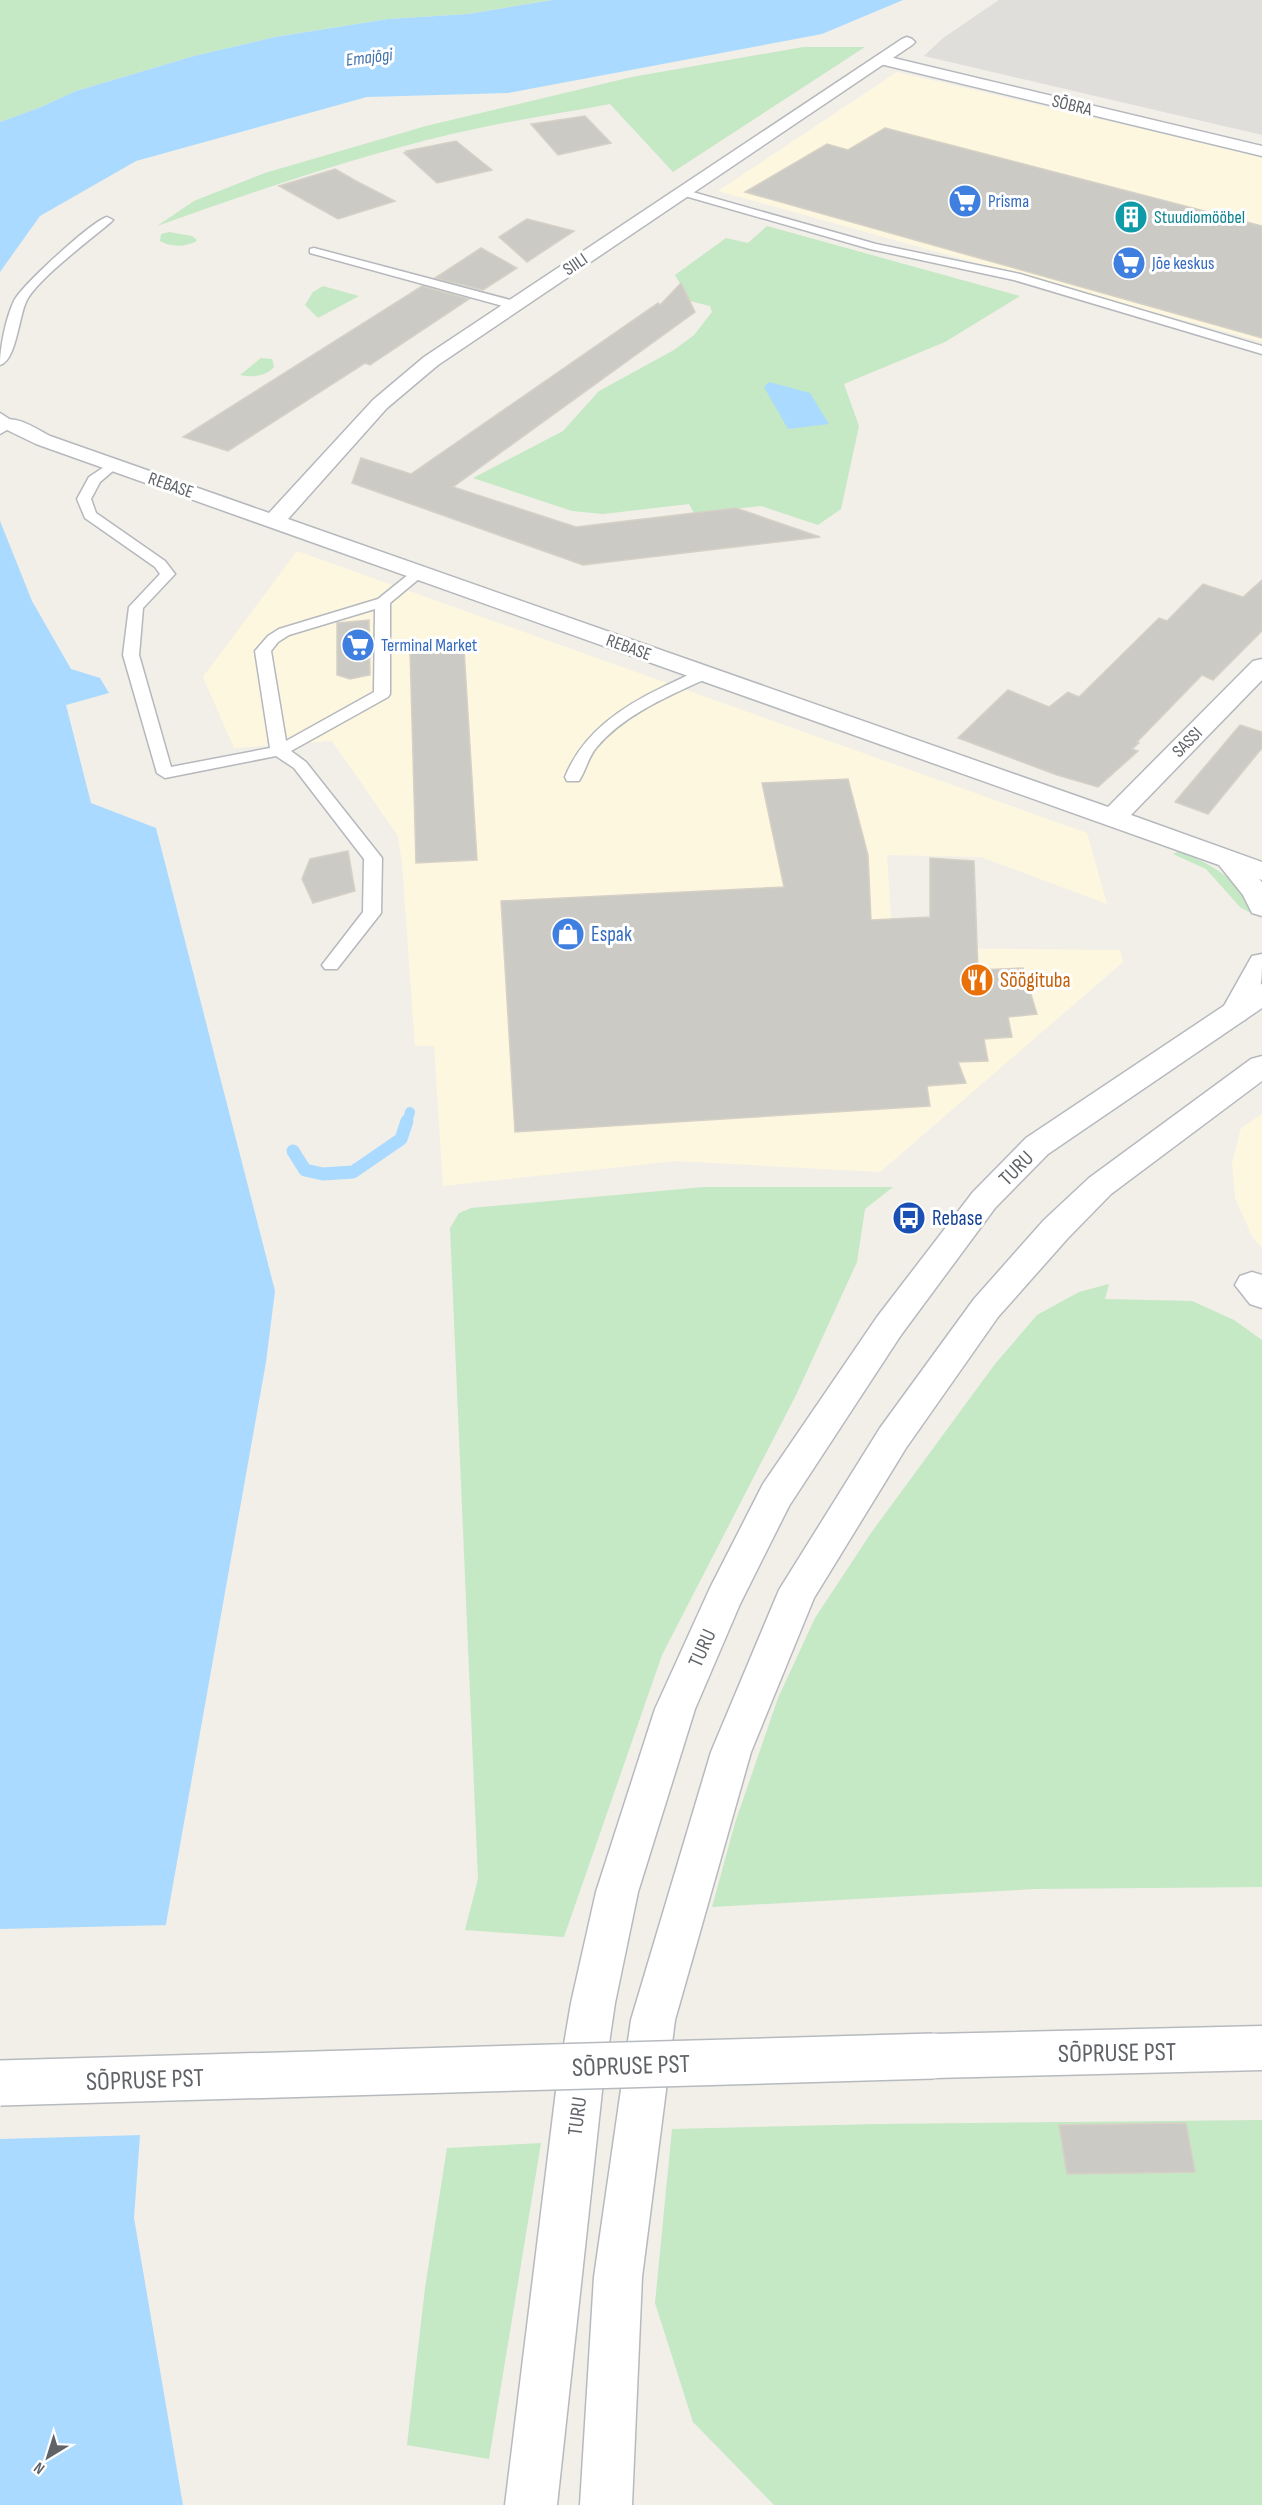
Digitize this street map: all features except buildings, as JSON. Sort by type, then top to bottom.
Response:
[{"type":"street","name":"SIILI","points":[[273,522],[380,404],[431,361],[907,42]]},
{"type":"street","name":"SÕBRA","points":[[881,60],[1262,151]]},
{"type":"street","name":"REBASE","points":[[3,424],[273,522],[1262,871]]},
{"type":"street","name":"SASSI","points":[[1113,818],[1262,666]]},
{"type":"street","points":[[1228,858],[1256,893],[1262,907]]},
{"type":"street","points":[[1235,1013],[1262,963]]},
{"type":"street","name":"TURU","points":[[531,2505],[579,2091],[593,2003],[617,1893],[675,1709],[723,1599],[776,1495],[889,1326],[984,1200],[1037,1146],[1262,994]]},
{"type":"street","points":[[606,2505],[618,2277],[653,2020],[731,1752],[798,1590],[893,1438],[986,1308],[1100,1186],[1262,1066]]},
{"type":"street","name":"SÕPRUSE PST","points":[[0,2083],[1262,2048]]},
{"type":"lane","points":[[682,192],[874,247],[1016,277],[1262,350]]},
{"type":"lane","points":[[0,361],[10,339],[20,301],[35,282],[106,220]]},
{"type":"lane","points":[[314,251],[514,305]]},
{"type":"lane","points":[[113,465],[94,480],[84,499],[90,515],[160,564],[168,574],[136,607],[131,655],[165,773],[279,751],[382,694],[383,602]]},
{"type":"lane","points":[[331,965],[372,913],[373,858],[300,765],[279,751],[263,651],[273,639],[284,632],[383,602],[418,573]]},
{"type":"lane","points":[[573,777],[583,754],[603,733],[658,694],[704,674]]},
{"type":"shaded area","points":[[999,0],[1262,0],[1262,135],[924,56],[943,38]]},
{"type":"shaded area","name":"Jõe keskus","points":[[897,72],[1262,157],[1262,342],[718,191]]},
{"type":"shaded area","points":[[297,551],[1087,833],[1107,904],[981,857],[887,855],[891,918],[898,948],[1120,950],[1123,962],[880,1172],[675,1161],[443,1186],[434,1046],[415,1046],[398,836],[332,741],[234,748],[203,677]]},
{"type":"shaded area","points":[[1262,1114],[1262,1248],[1253,1238],[1235,1198],[1232,1164],[1241,1128]]},
{"type":"green space","points":[[0,0],[552,0],[468,14],[388,19],[275,37],[194,56],[76,91],[0,122]]},
{"type":"green space","points":[[803,47],[865,47],[673,172],[610,104],[442,136],[360,158],[157,226],[194,201],[265,173],[426,126],[632,77]]},
{"type":"green space","points":[[767,226],[1020,296],[945,342],[844,384],[859,426],[841,509],[818,525],[761,506],[694,513],[689,504],[603,514],[572,511],[473,478],[563,431],[599,391],[674,350],[694,335],[712,312],[710,306],[690,301],[675,275],[726,238],[748,243]]},
{"type":"green space","points":[[169,232],[192,236],[197,240],[191,244],[177,246],[160,241],[161,234]]},
{"type":"green space","points":[[323,286],[359,296],[318,318],[305,305],[313,292]]},
{"type":"green space","points":[[261,358],[272,359],[274,367],[258,376],[240,375]]},
{"type":"green space","points":[[1179,851],[1213,867],[1233,882],[1247,901],[1251,913],[1241,908],[1206,869],[1173,854]]},
{"type":"green space","points":[[704,1187],[893,1187],[865,1209],[857,1262],[796,1395],[662,1655],[564,1937],[465,1930],[478,1879],[450,1228],[459,1213],[471,1208]]},
{"type":"green space","points":[[1109,1284],[1105,1299],[1192,1301],[1234,1320],[1262,1340],[1262,1887],[1035,1889],[712,1907],[735,1823],[778,1698],[815,1618],[871,1533],[995,1364],[1037,1315],[1079,1292]]},
{"type":"green space","points":[[1262,2120],[1262,2505],[774,2505],[693,2422],[655,2303],[672,2129],[877,2124]]},
{"type":"green space","points":[[541,2143],[489,2459],[407,2445],[425,2288],[447,2148]]},
{"type":"water","name":"Emajõgi","points":[[552,0],[903,0],[822,34],[508,93],[367,97],[136,161],[40,216],[0,272],[0,122],[76,91],[194,56],[275,37],[388,19],[468,14]]},
{"type":"water","points":[[769,382],[810,393],[829,424],[788,429],[764,387]]},
{"type":"water","points":[[0,521],[32,601],[71,669],[100,678],[109,693],[66,705],[91,803],[156,828],[275,1291],[266,1362],[148,2025],[134,2218],[183,2505],[0,2505]]},
{"type":"pier","points":[[169,1925],[151,2025],[143,2135],[0,2139],[0,1929]]},
{"type":"waterway","points":[[407,1122],[410,1112]]},
{"type":"waterway","points":[[293,1151],[305,1170],[323,1174],[353,1172],[401,1139],[407,1121]]},
{"type":"place","name":"Prisma","points":[[965,201]]},
{"type":"place","name":"Stuudiomööbel","points":[[1131,217]]},
{"type":"place","name":"Jõe keskus","points":[[1129,263]]},
{"type":"place","name":"Terminal Market","points":[[358,645]]},
{"type":"place","name":"Espak","points":[[568,934]]},
{"type":"place","name":"Söögituba","points":[[977,980]]},
{"type":"place","name":"Rebase","points":[[909,1218]]}]
